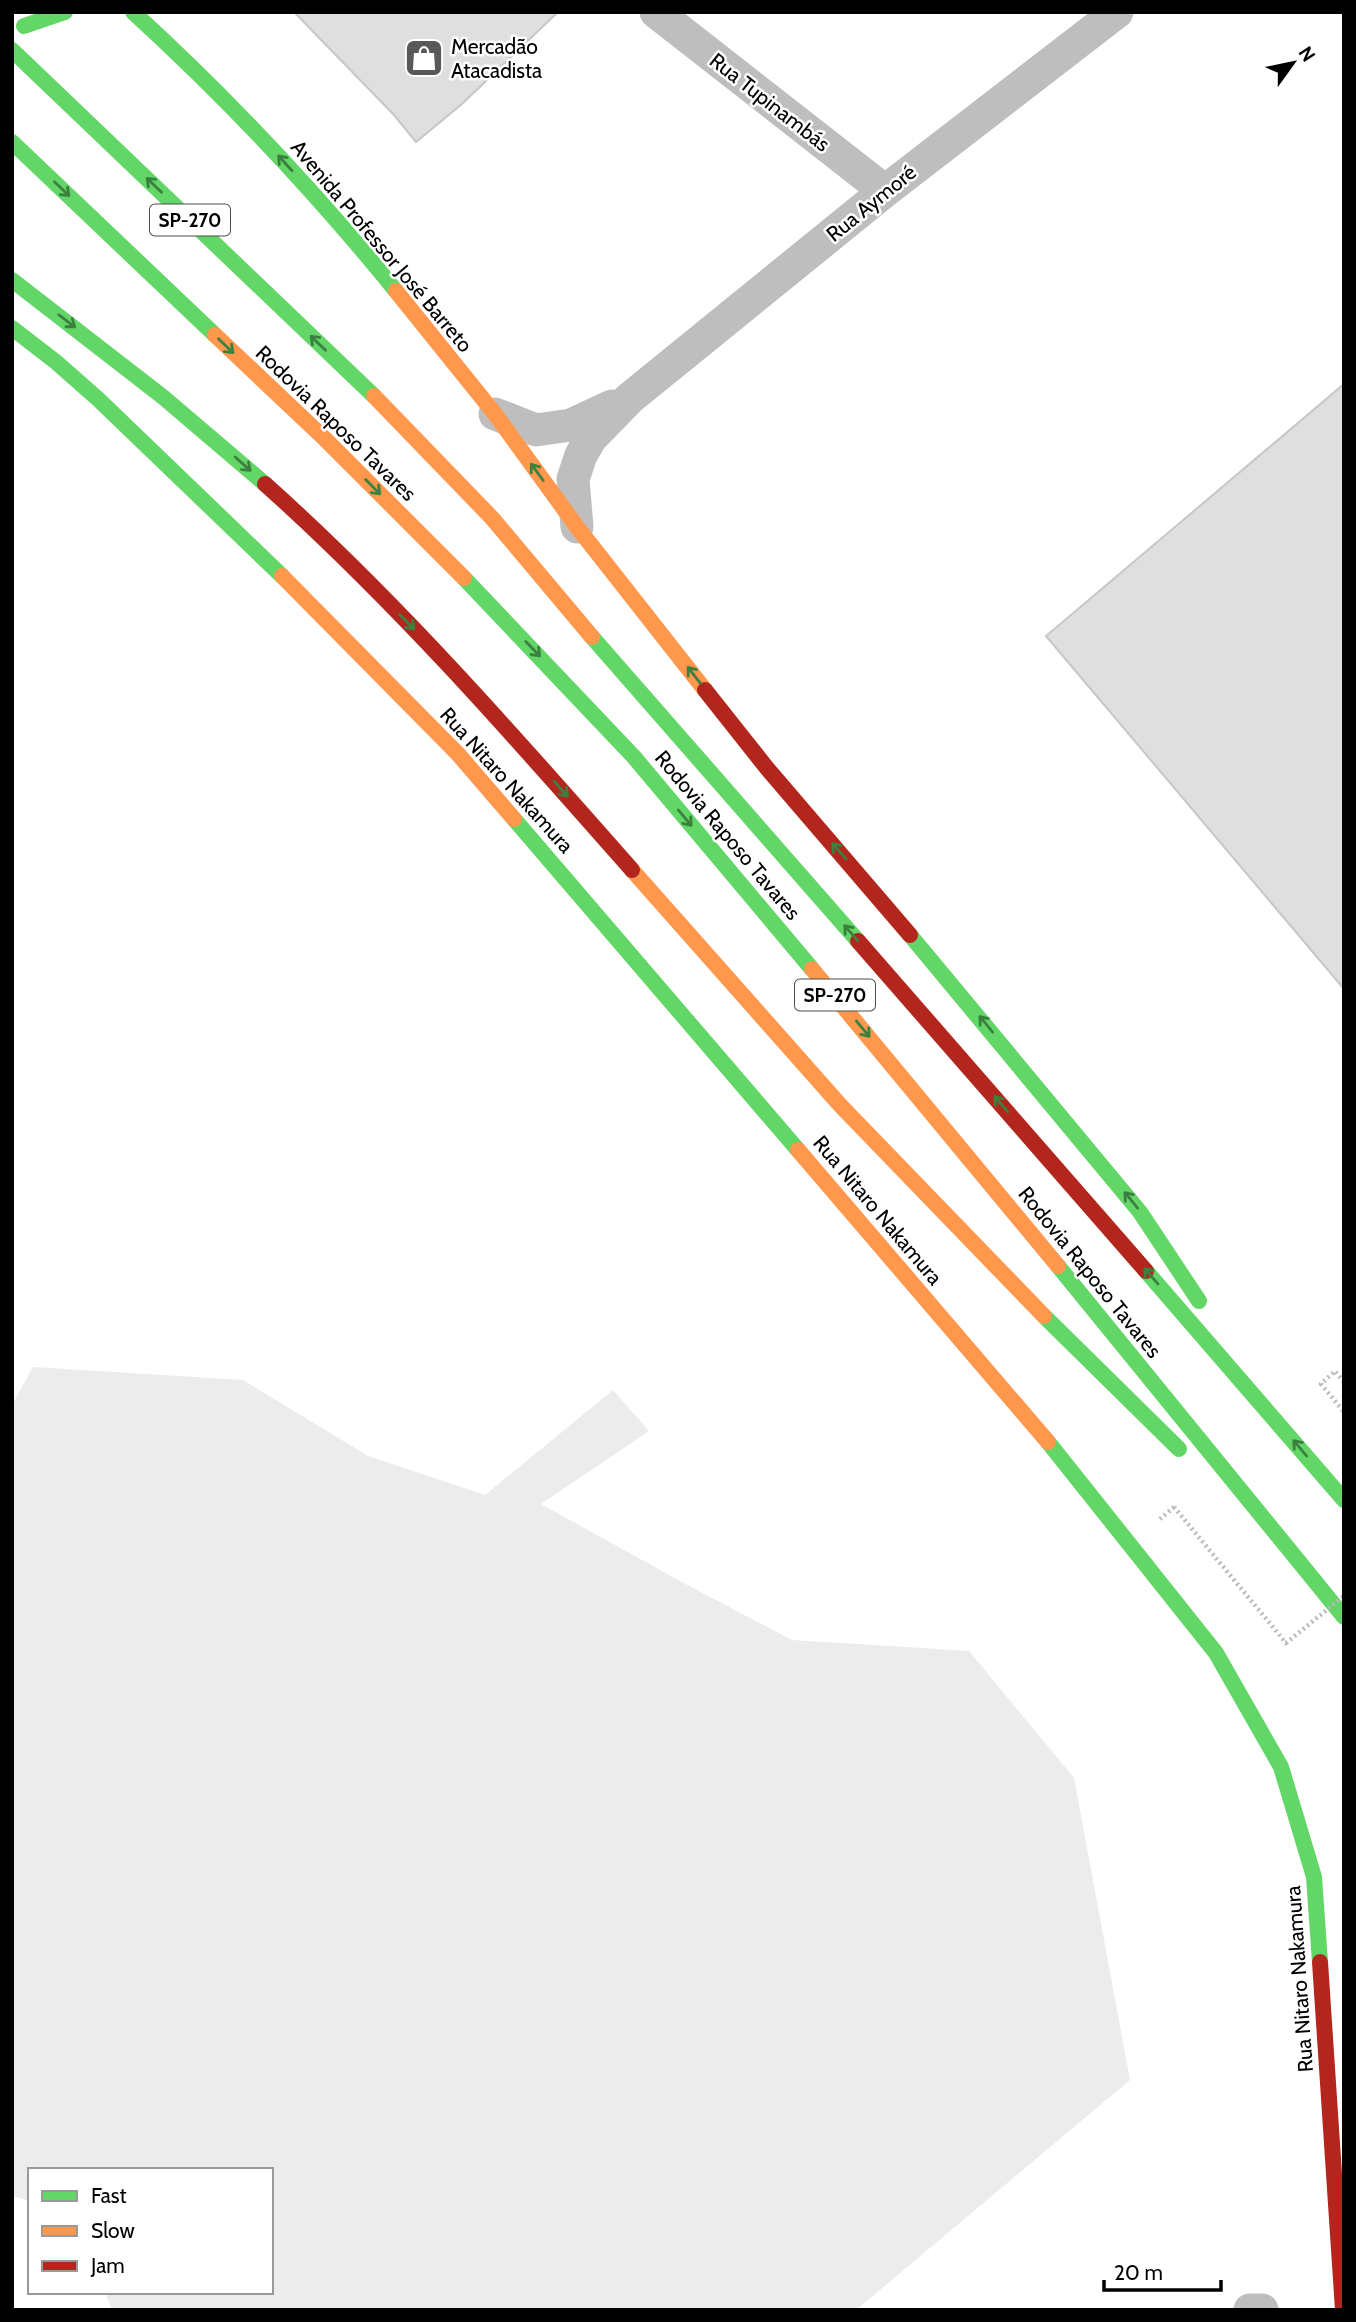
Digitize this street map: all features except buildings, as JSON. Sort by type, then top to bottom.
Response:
[{"type":"main road","points":[[12,40],[29,19],[65,12]]},
{"type":"main road","name":"Avenida Professor José Barreto","points":[[133,12],[261,136],[358,244],[495,414],[577,527],[766,767],[960,993],[1140,1212],[1277,1420]]},
{"type":"main road","name":"Rodovia Raposo Tavares","points":[[12,50],[368,390],[492,518],[621,672],[1277,1420],[1344,1500]]},
{"type":"main road","name":"Rodovia Raposo Tavares","points":[[12,142],[325,439],[462,576],[634,757],[940,1121],[1344,1617]]},
{"type":"main road","points":[[12,280],[95,341],[208,431],[328,543],[430,646],[561,788],[726,979],[843,1108],[1028,1300],[1195,1465]]},
{"type":"main road","name":"Rua Nitaro Nakamura","points":[[12,328],[50,355],[250,544],[354,645],[458,754],[1052,1446],[1216,1653],[1281,1767],[1314,1877],[1343,2310]]},
{"type":"main road","points":[[1214,1484],[1312,1580]]},
{"type":"street","name":"Rua Tupinambás","points":[[656,12],[885,191]]},
{"type":"street","name":"Rua Aymoré","points":[[630,398],[885,191],[1117,12]]},
{"type":"street","points":[[495,414],[536,430],[571,425],[630,398]]},
{"type":"street","points":[[577,527],[573,479],[581,455],[591,438],[630,398]]},
{"type":"street","points":[[1250,2310],[1262,2310]]},
{"type":"path","points":[[1344,1382],[1335,1371],[1321,1384],[1344,1412]]},
{"type":"path","points":[[1158,1521],[1174,1507],[1286,1643],[1344,1596]]},
{"type":"shaded area","points":[[33,1367],[243,1380],[368,1456],[485,1495],[613,1390],[649,1431],[541,1504],[792,1640],[969,1651],[1074,1778],[1130,2080],[856,2310],[112,2310],[106,2294],[273,2294],[273,2168],[28,2168],[28,2200],[12,2196],[12,1405]]},
{"type":"traffic: fast","points":[[24,26],[65,12]]},
{"type":"traffic: fast","points":[[133,12],[269,146],[334,217],[396,291]]},
{"type":"traffic: fast","points":[[12,50],[374,396]]},
{"type":"traffic: fast","points":[[12,142],[215,335]]},
{"type":"traffic: fast","points":[[12,280],[163,397],[265,484]]},
{"type":"traffic: fast","points":[[12,328],[98,399],[282,576]]},
{"type":"traffic: fast","points":[[464,578],[634,757],[812,969]]},
{"type":"traffic: fast","points":[[592,637],[858,941]]},
{"type":"traffic: fast","points":[[514,819],[798,1150]]},
{"type":"traffic: fast","points":[[910,935],[1140,1212],[1199,1301]]},
{"type":"traffic: fast","points":[[1058,1266],[1344,1617]]},
{"type":"traffic: fast","points":[[1146,1271],[1344,1500]]},
{"type":"traffic: fast","points":[[1044,1316],[1179,1449]]},
{"type":"traffic: fast","points":[[1048,1442],[1216,1653],[1281,1767],[1314,1877],[1320,1962]]},
{"type":"traffic: slow","points":[[396,291],[495,414],[577,527],[705,690]]},
{"type":"traffic: slow","points":[[215,335],[325,439],[464,578]]},
{"type":"traffic: slow","points":[[374,396],[492,518],[592,637]]},
{"type":"traffic: slow","points":[[282,576],[458,754],[514,819]]},
{"type":"traffic: slow","points":[[632,870],[840,1105],[1044,1316]]},
{"type":"traffic: slow","points":[[812,969],[1058,1266]]},
{"type":"traffic: slow","points":[[798,1150],[1048,1442]]},
{"type":"traffic: jam","points":[[265,484],[362,575],[408,623],[632,870]]},
{"type":"traffic: jam","points":[[705,690],[766,767],[910,935]]},
{"type":"traffic: jam","points":[[858,941],[1146,1271]]},
{"type":"traffic: jam","points":[[1320,1962],[1343,2310]]},
{"type":"place","name":"Mercadão Atacadista","points":[[424,58]]}]
